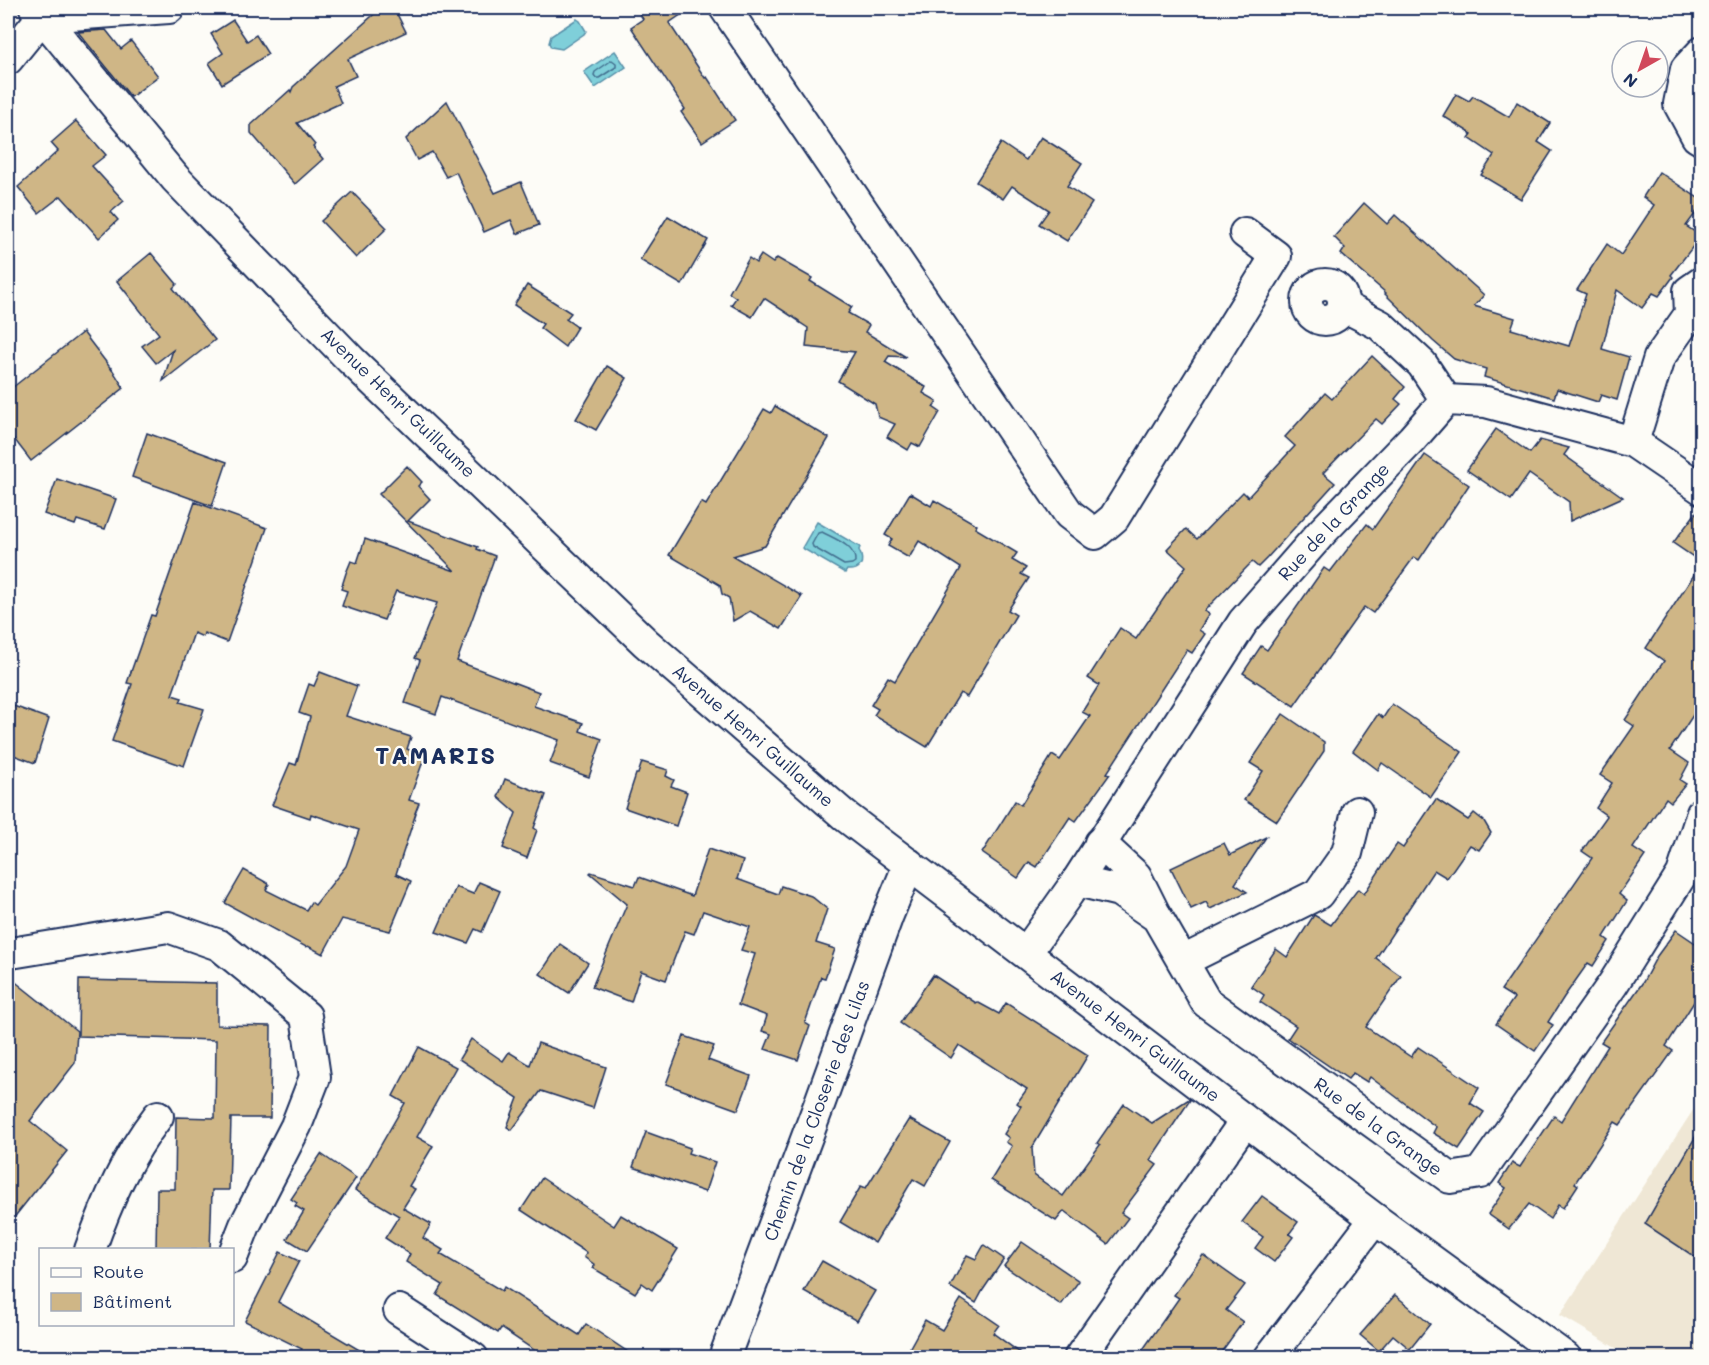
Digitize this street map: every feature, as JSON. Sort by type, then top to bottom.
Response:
[{"type":"street","points":[[8,59],[38,12],[169,8]]},
{"type":"street","points":[[725,8],[1069,514],[1095,534],[1114,518],[1276,256],[1245,233]]},
{"type":"street","name":"Avenue Henri Guillaume","points":[[38,12],[175,178],[351,360],[646,643],[845,816],[1375,1219],[1566,1358]]},
{"type":"street","points":[[1701,52],[1686,69],[1678,104],[1701,140]]},
{"type":"street","points":[[1633,442],[1659,358],[1696,317],[1689,291],[1701,282]]},
{"type":"street","points":[[1343,306],[1380,325],[1422,364],[1446,400],[1486,402],[1633,442],[1701,489]]},
{"type":"street","name":"Rue de la Grange","points":[[1026,953],[1077,881],[1243,622],[1322,532],[1412,439],[1446,400]]},
{"type":"street","points":[[1183,961],[1318,894],[1347,853],[1357,812]]},
{"type":"street","name":"Rue de la Grange","points":[[1077,881],[1119,891],[1157,917],[1206,1002],[1450,1178],[1480,1173],[1613,984],[1682,874],[1701,813]]},
{"type":"street","points":[[1100,843],[1136,876],[1157,917]]},
{"type":"street","name":"Chemin de la Closerie des Lilas","points":[[724,1358],[909,864]]},
{"type":"street","points":[[8,952],[168,927],[219,945],[306,1016],[315,1077],[296,1126],[245,1225],[234,1253]]},
{"type":"street","points":[[91,1248],[119,1179],[144,1134],[159,1116]]},
{"type":"street","points":[[1079,1358],[1245,1121]]},
{"type":"street","points":[[1269,1358],[1375,1219]]},
{"type":"street","points":[[399,1310],[473,1358]]},
{"type":"shaded area","points":[[1701,1098],[1701,1357],[1631,1357],[1560,1315]]},
{"type":"water","points":[[577,19],[586,31],[584,34],[562,49],[551,47],[549,43],[551,36]]},
{"type":"water","points":[[615,51],[626,67],[595,88],[584,72]]},
{"type":"water","points":[[817,522],[860,547],[862,562],[859,568],[847,570],[845,573],[802,548]]},
{"type":"building","points":[[381,8],[394,8],[406,32],[348,59],[356,76],[334,86],[341,103],[297,123],[323,159],[295,184],[251,133],[251,125],[290,90],[291,92],[293,87]]},
{"type":"building","points":[[636,8],[691,8],[669,23],[735,120],[702,142],[681,112],[685,109],[631,27],[643,19]]},
{"type":"building","points":[[233,20],[247,41],[256,35],[268,54],[222,84],[209,63],[223,53],[211,34]]},
{"type":"building","points":[[106,30],[121,49],[131,41],[158,76],[131,97],[78,32]]},
{"type":"building","points":[[1456,94],[1469,101],[1473,96],[1509,117],[1517,102],[1550,123],[1538,142],[1552,151],[1521,199],[1481,175],[1494,155],[1469,138],[1472,134],[1443,116]]},
{"type":"building","points":[[447,101],[495,193],[521,182],[539,225],[517,234],[511,220],[484,232],[456,172],[446,177],[432,152],[417,160],[406,139]]},
{"type":"building","points":[[76,121],[106,155],[92,166],[124,201],[111,212],[118,220],[99,238],[61,196],[39,213],[18,187],[58,151],[51,143]]},
{"type":"building","points":[[1041,137],[1082,163],[1067,186],[1092,203],[1067,241],[1039,224],[1049,210],[1012,186],[1003,199],[976,182],[1001,143],[1026,160]]},
{"type":"building","points":[[1659,172],[1701,200],[1701,206],[1686,226],[1701,236],[1671,275],[1673,277],[1659,296],[1653,293],[1642,308],[1617,290],[1602,349],[1629,357],[1617,400],[1601,395],[1598,402],[1557,389],[1554,398],[1484,377],[1486,369],[1454,359],[1433,341],[1386,293],[1341,254],[1345,248],[1334,237],[1364,203],[1387,224],[1395,215],[1484,295],[1474,306],[1515,318],[1511,329],[1569,346],[1586,294],[1577,290],[1607,244],[1621,255],[1654,205],[1643,197]]},
{"type":"building","points":[[352,192],[387,228],[356,258],[321,221]]},
{"type":"building","points":[[668,216],[708,240],[682,285],[640,260]]},
{"type":"building","points":[[151,253],[177,284],[173,288],[215,340],[163,381],[173,350],[156,363],[142,346],[159,334],[117,281]]},
{"type":"building","points":[[761,255],[773,263],[777,258],[812,278],[810,281],[852,307],[848,313],[869,325],[865,332],[906,357],[889,356],[885,362],[926,387],[923,393],[937,401],[933,407],[940,412],[920,447],[912,443],[908,450],[887,437],[895,424],[878,417],[875,404],[838,381],[855,352],[806,347],[808,328],[764,298],[752,317],[731,305],[736,298],[729,293],[749,258],[756,263]]},
{"type":"building","points":[[527,285],[571,313],[566,319],[577,327],[565,347],[540,328],[543,324],[514,305]]},
{"type":"building","points":[[83,332],[124,388],[31,461],[8,431],[8,391]]},
{"type":"building","points":[[1372,356],[1405,387],[1395,399],[1401,404],[1382,424],[1376,419],[1323,473],[1335,483],[1267,558],[1258,567],[1252,562],[1204,611],[1209,614],[1199,630],[1205,634],[1192,653],[1187,650],[1107,773],[1110,774],[1076,821],[1070,817],[1037,867],[1029,862],[1018,878],[982,853],[1015,801],[1021,805],[1052,755],[1060,760],[1090,716],[1082,712],[1099,685],[1088,678],[1120,628],[1136,639],[1186,566],[1167,549],[1186,529],[1197,539],[1243,492],[1248,497],[1295,446],[1285,437],[1325,393],[1332,399]]},
{"type":"building","points":[[607,366],[627,378],[596,430],[576,419]]},
{"type":"building","points":[[775,406],[829,438],[765,546],[733,556],[802,596],[781,629],[750,611],[733,621],[729,598],[722,594],[720,585],[669,555],[701,502],[706,505],[764,409],[771,413]]},
{"type":"building","points":[[1496,429],[1530,453],[1540,440],[1569,448],[1564,455],[1623,497],[1570,521],[1569,502],[1529,474],[1511,500],[1467,470]]},
{"type":"building","points":[[147,433],[227,462],[212,506],[132,477]]},
{"type":"building","points":[[1425,455],[1469,485],[1419,560],[1414,557],[1373,613],[1364,607],[1294,706],[1243,673],[1261,646],[1267,650],[1324,568],[1330,572],[1367,524],[1373,529]]},
{"type":"building","points":[[407,466],[422,482],[418,486],[430,499],[408,521],[478,547],[477,549],[495,556],[457,661],[539,692],[534,706],[583,723],[580,731],[602,739],[589,777],[550,763],[559,740],[442,697],[436,714],[405,703],[420,660],[415,658],[437,603],[396,591],[384,620],[342,606],[347,591],[341,589],[346,573],[351,561],[357,563],[365,539],[455,571],[379,494]]},
{"type":"building","points":[[57,479],[116,499],[105,529],[77,520],[75,525],[44,514]]},
{"type":"building","points":[[910,493],[931,506],[934,500],[977,525],[975,528],[1017,553],[1012,560],[1026,568],[1021,574],[1029,578],[1008,610],[1016,615],[967,697],[960,693],[927,747],[874,715],[878,709],[871,705],[888,677],[895,681],[961,568],[919,541],[909,558],[888,546],[892,539],[885,535]]},
{"type":"building","points":[[195,502],[267,528],[227,642],[204,633],[203,637],[194,633],[172,695],[182,698],[180,702],[204,709],[184,766],[112,741],[132,684],[127,683],[151,615],[155,616]]},
{"type":"building","points":[[1701,506],[1701,562],[1673,543]]},
{"type":"building","points":[[1701,564],[1701,703],[1670,750],[1689,763],[1680,780],[1686,784],[1671,802],[1666,798],[1633,848],[1645,856],[1619,894],[1627,901],[1604,937],[1609,941],[1593,966],[1588,963],[1564,997],[1548,1022],[1553,1025],[1535,1051],[1496,1024],[1514,998],[1501,990],[1592,858],[1582,851],[1607,816],[1596,808],[1612,783],[1600,775],[1634,726],[1625,720],[1664,661],[1646,648]]},
{"type":"building","points":[[320,672],[357,686],[346,716],[411,737],[407,749],[425,756],[409,800],[419,803],[396,874],[411,881],[390,931],[342,919],[323,954],[225,903],[244,870],[269,884],[266,890],[306,910],[311,902],[315,905],[346,866],[359,830],[311,814],[310,818],[272,805],[290,763],[296,765],[310,717],[299,713],[309,684],[314,686]]},
{"type":"building","points":[[8,704],[49,719],[35,763],[8,753]]},
{"type":"building","points":[[1392,704],[1462,752],[1431,797],[1382,763],[1378,770],[1353,751],[1378,714],[1383,718]]},
{"type":"building","points":[[1283,714],[1324,742],[1324,751],[1277,821],[1244,800],[1263,771],[1250,763]]},
{"type":"building","points":[[642,762],[668,770],[666,776],[674,780],[671,786],[687,792],[676,826],[625,808]]},
{"type":"building","points":[[505,779],[546,795],[534,828],[537,830],[527,858],[503,848],[516,813],[498,797]]},
{"type":"building","points":[[1436,799],[1468,820],[1474,813],[1484,821],[1491,833],[1479,850],[1470,845],[1447,878],[1434,870],[1376,958],[1401,976],[1366,1027],[1411,1057],[1418,1047],[1479,1088],[1470,1103],[1484,1112],[1459,1149],[1433,1133],[1436,1127],[1370,1077],[1367,1082],[1353,1073],[1348,1079],[1288,1038],[1296,1026],[1260,1002],[1264,995],[1251,986],[1276,949],[1287,957],[1314,915],[1331,925],[1358,889],[1364,894],[1397,844],[1403,848]]},
{"type":"building","points":[[1266,837],[1235,884],[1247,892],[1210,909],[1206,902],[1191,909],[1171,868],[1224,843],[1230,855]]},
{"type":"building","points":[[708,849],[743,861],[737,879],[778,894],[781,886],[811,896],[827,909],[816,943],[835,949],[825,978],[821,977],[805,1023],[810,1026],[798,1060],[765,1049],[771,1034],[762,1031],[767,1016],[738,1005],[755,954],[741,950],[750,927],[703,911],[694,934],[685,931],[666,980],[641,971],[631,1002],[592,987],[627,904],[590,873],[635,886],[639,877],[692,896]]},
{"type":"building","points":[[479,882],[500,891],[482,932],[475,929],[468,943],[436,932],[456,887],[473,894]]},
{"type":"building","points":[[1676,930],[1701,947],[1701,991],[1666,1046],[1673,1051],[1620,1125],[1615,1122],[1575,1183],[1578,1185],[1563,1208],[1558,1205],[1550,1219],[1529,1204],[1509,1229],[1488,1214],[1506,1188],[1499,1183],[1512,1163],[1520,1167],[1554,1116],[1561,1121],[1608,1046],[1601,1042]]},
{"type":"building","points":[[560,944],[588,963],[569,993],[540,974]]},
{"type":"building","points":[[933,975],[976,1003],[999,1014],[1006,1003],[1088,1055],[1032,1148],[1034,1175],[1063,1196],[1100,1145],[1097,1143],[1124,1104],[1152,1123],[1190,1100],[1150,1160],[1157,1165],[1121,1213],[1128,1218],[1108,1244],[1064,1211],[1056,1221],[991,1180],[1012,1146],[1006,1142],[1009,1138],[1004,1134],[1021,1106],[1017,1103],[1027,1089],[959,1045],[951,1058],[900,1023]]},
{"type":"building","points":[[8,976],[77,1031],[75,1063],[30,1121],[67,1151],[8,1225]]},
{"type":"building","points":[[79,980],[217,983],[217,1025],[271,1026],[270,1118],[231,1118],[229,1190],[212,1190],[210,1248],[156,1248],[157,1189],[175,1189],[176,1117],[215,1118],[216,1040],[78,1036]]},
{"type":"building","points":[[684,1036],[714,1046],[708,1060],[751,1076],[738,1110],[666,1084]]},
{"type":"building","points":[[471,1039],[503,1061],[509,1052],[530,1065],[538,1043],[606,1067],[593,1108],[541,1091],[512,1130],[507,1127],[518,1098],[459,1059]]},
{"type":"building","points":[[419,1047],[456,1067],[417,1137],[433,1146],[409,1186],[415,1189],[403,1208],[431,1224],[423,1238],[443,1250],[440,1254],[502,1291],[504,1287],[579,1335],[586,1324],[637,1358],[546,1358],[501,1328],[498,1333],[437,1295],[443,1285],[406,1262],[410,1254],[385,1238],[399,1216],[355,1190],[405,1103],[393,1096]]},
{"type":"building","points":[[909,1119],[950,1142],[925,1186],[913,1179],[875,1243],[840,1222],[861,1186],[866,1188]]},
{"type":"building","points":[[1701,1127],[1701,1261],[1645,1224]]},
{"type":"building","points":[[646,1132],[690,1148],[688,1153],[715,1162],[705,1192],[633,1167]]},
{"type":"building","points":[[321,1154],[356,1178],[307,1251],[287,1239],[304,1211],[295,1206],[297,1203],[291,1199]]},
{"type":"building","points":[[542,1178],[614,1226],[621,1215],[678,1249],[652,1290],[642,1283],[635,1293],[593,1268],[595,1265],[584,1257],[587,1253],[521,1210]]},
{"type":"building","points":[[1262,1196],[1298,1222],[1289,1234],[1293,1237],[1274,1262],[1255,1248],[1263,1237],[1242,1222]]},
{"type":"building","points":[[1022,1242],[1079,1281],[1061,1305],[1004,1266]]},
{"type":"building","points":[[984,1245],[1004,1259],[976,1303],[950,1287],[967,1255],[976,1259]]},
{"type":"building","points":[[280,1252],[299,1261],[278,1302],[373,1358],[296,1358],[302,1349],[245,1321]]},
{"type":"building","points":[[1203,1255],[1245,1285],[1226,1310],[1243,1322],[1217,1358],[1137,1358],[1179,1298],[1174,1295]]},
{"type":"building","points":[[822,1261],[875,1291],[857,1321],[804,1291]]},
{"type":"building","points":[[1395,1295],[1430,1324],[1410,1349],[1393,1335],[1379,1351],[1360,1335]]},
{"type":"building","points":[[961,1299],[999,1325],[993,1333],[1027,1358],[904,1358],[925,1320],[942,1330]]},
{"type":"district","name":"TAMARIS","points":[[436,756]]}]
